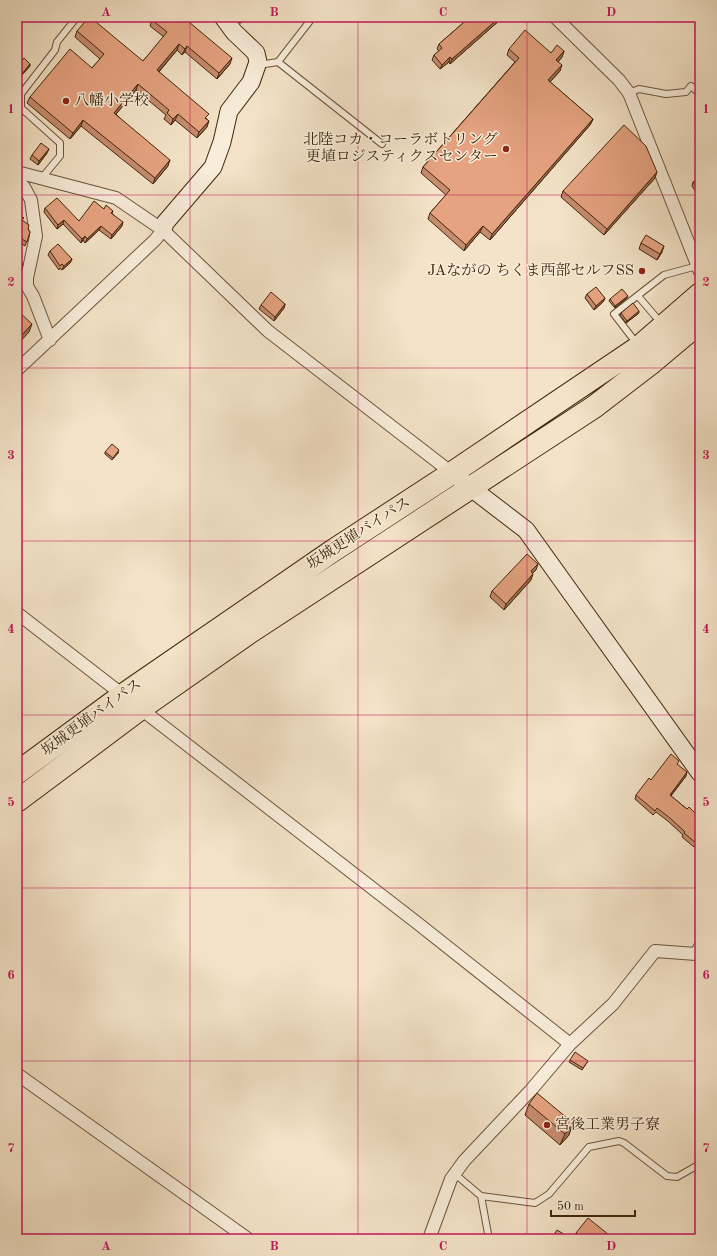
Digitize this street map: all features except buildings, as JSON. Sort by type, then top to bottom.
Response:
[{"type":"highway","name":"坂城更埴バイパス","points":[[17,773],[123,694],[334,550],[452,473],[639,347],[664,327],[700,294]]},
{"type":"highway","name":"坂城更埴バイパス","points":[[17,801],[140,709],[250,632],[594,407],[650,364],[700,322]]},
{"type":"street","points":[[17,370],[156,240],[163,230],[165,222],[213,167],[222,142],[229,111],[251,82],[258,62],[256,53],[234,32],[223,17]]},
{"type":"street","points":[[555,17],[619,80],[629,93],[699,269]]},
{"type":"street","points":[[18,177],[41,178],[116,198],[163,230],[268,331],[526,530],[700,773]]},
{"type":"street","points":[[18,177],[31,200],[36,236],[27,278],[22,286],[33,296],[50,340]]},
{"type":"street","points":[[17,613],[416,922],[570,1044]]},
{"type":"street","points":[[429,1239],[451,1179],[464,1161],[531,1090],[570,1044],[613,1004],[655,951],[698,950]]},
{"type":"street","points":[[17,1074],[248,1239]]},
{"type":"lane","points":[[41,178],[60,156],[60,143],[21,108],[20,94],[55,50],[57,42],[77,17]]},
{"type":"lane","points":[[258,62],[266,64],[278,62],[313,17]]},
{"type":"lane","points":[[278,62],[382,144]]},
{"type":"lane","points":[[629,93],[639,89],[666,94],[686,92],[691,86],[700,94]]},
{"type":"lane","points":[[639,347],[614,314],[664,275],[699,269]]},
{"type":"lane","points":[[638,296],[664,327]]},
{"type":"lane","points":[[455,1174],[481,1196],[535,1203],[549,1194],[590,1147],[619,1141],[624,1143],[667,1176],[677,1177],[700,1164]]},
{"type":"lane","points":[[481,1196],[489,1239]]},
{"type":"place","name":"八幡小学校","points":[[66,101]]},
{"type":"place","name":"北陸コカ・コーラボトリング 更埴ロジスティクスセンター","points":[[506,149]]},
{"type":"place","name":"JAながの ちくま西部セルフSS","points":[[642,271]]},
{"type":"place","name":"宮後工業男子寮","points":[[547,1125]]}]
